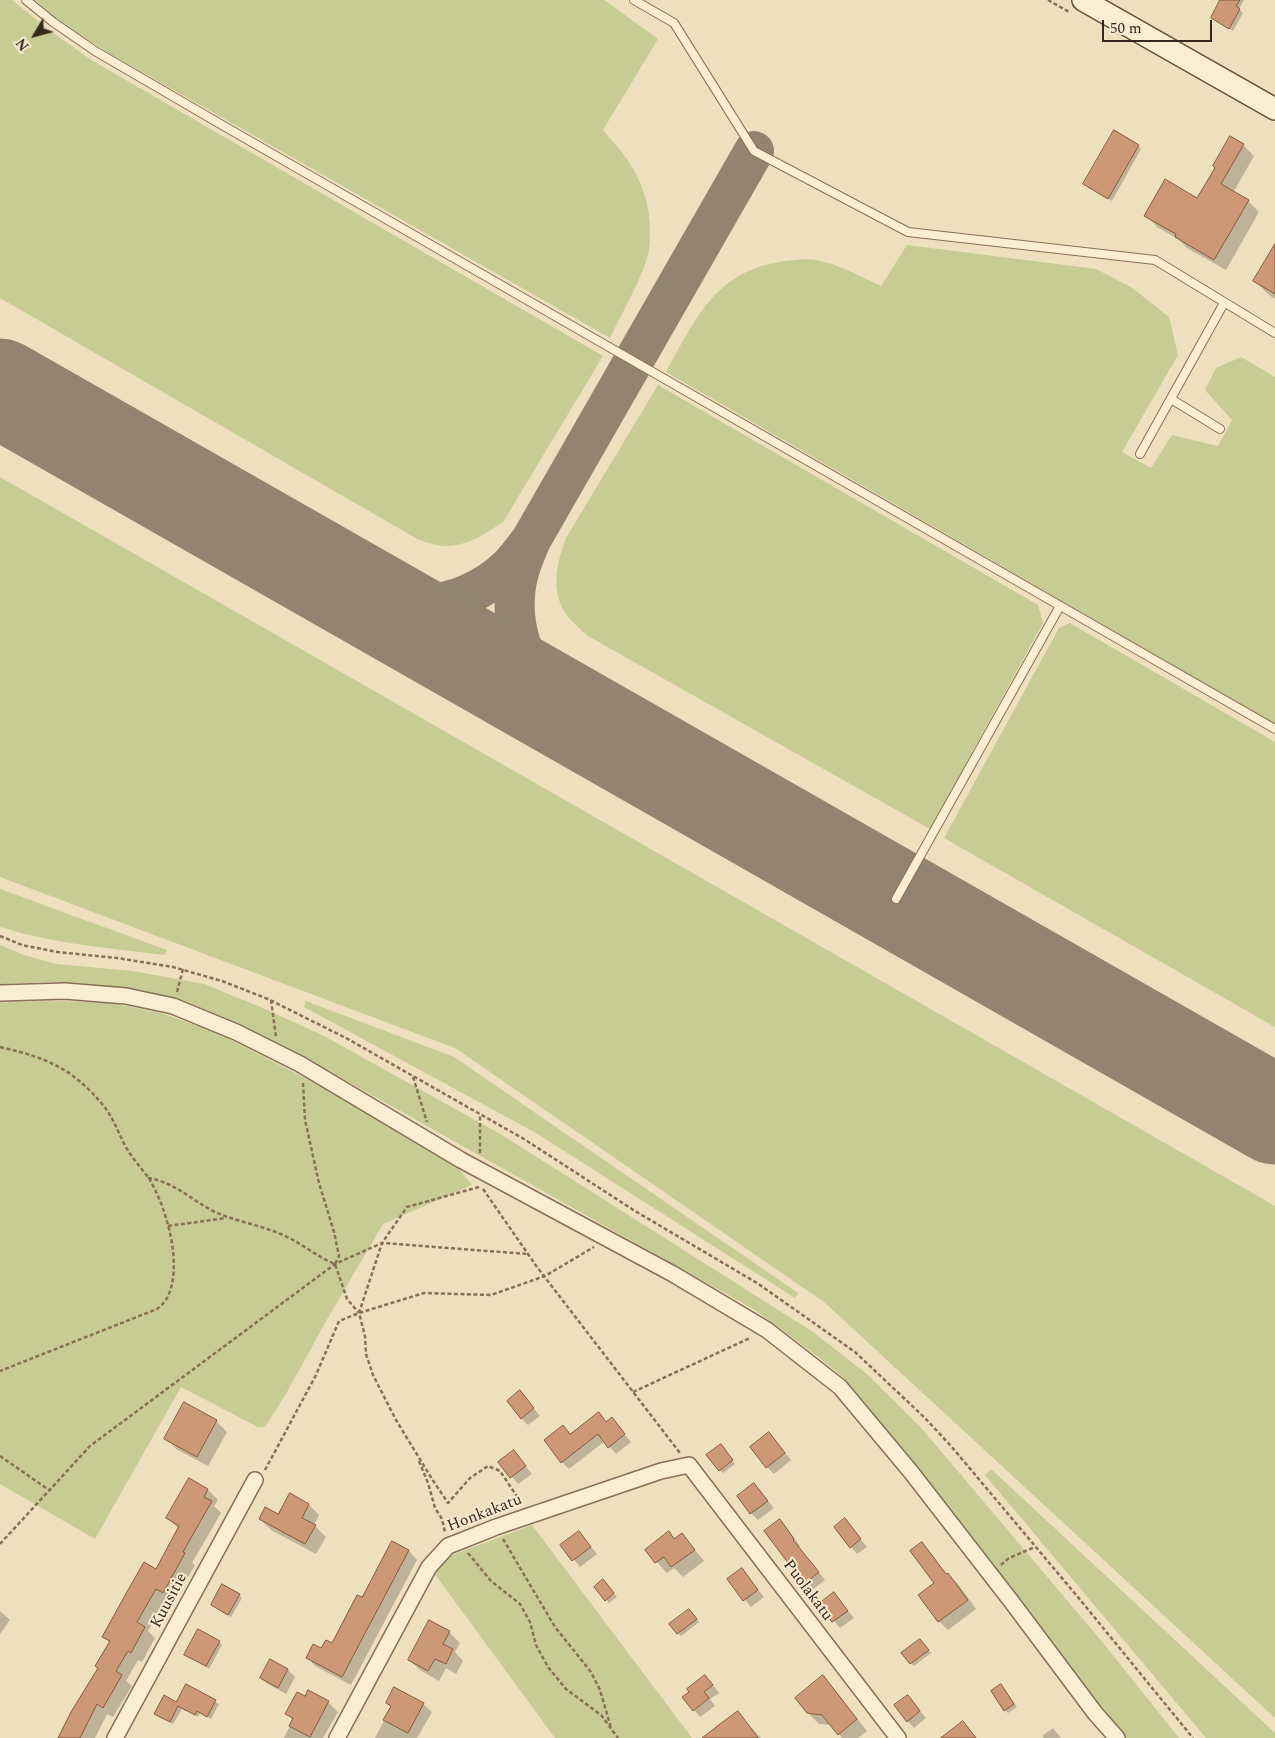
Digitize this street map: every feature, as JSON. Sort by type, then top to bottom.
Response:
[{"type":"street","points":[[1083,0],[1275,109]]},
{"type":"street","points":[[0,993],[65,991],[126,996],[173,1006],[236,1032],[300,1064],[462,1160],[673,1274],[767,1330],[840,1387],[911,1472],[1096,1713],[1118,1738]]},
{"type":"street","name":"Honkakatu","points":[[337,1738],[429,1567],[448,1546],[496,1527],[661,1471],[689,1465]]},
{"type":"street","name":"Puolakatu","points":[[689,1465],[898,1738]]},
{"type":"street","name":"Kuusitie","points":[[115,1738],[255,1480]]},
{"type":"lane","points":[[26,0],[53,22],[104,56],[1275,729]]},
{"type":"lane","points":[[634,0],[674,24],[754,151],[908,232],[1155,260],[1275,333]]},
{"type":"lane","points":[[1140,454],[1224,303]]},
{"type":"lane","points":[[1171,398],[1220,429]]},
{"type":"lane","points":[[896,899],[1060,606]]},
{"type":"path","points":[[173,1006],[182,970]]},
{"type":"path","points":[[270,1000],[278,1053]]},
{"type":"path","points":[[0,1047],[40,1057],[62,1068],[92,1092],[108,1111],[128,1150],[148,1178],[161,1202],[168,1226],[174,1261],[171,1286],[167,1298],[158,1309],[0,1371]]},
{"type":"path","points":[[300,1064],[303,1080],[305,1120],[319,1184],[334,1232],[339,1256],[336,1264],[347,1299],[359,1313],[365,1336],[366,1354],[373,1375],[416,1452],[448,1503],[470,1478],[488,1466],[500,1471],[530,1516]]},
{"type":"path","points":[[413,1077],[433,1143]]},
{"type":"path","points":[[480,1114],[480,1170]]},
{"type":"path","points":[[462,1160],[528,1254],[689,1465]]},
{"type":"path","points":[[148,1178],[178,1188],[198,1203],[228,1217],[285,1236],[322,1259],[336,1264]]},
{"type":"path","points":[[359,1313],[382,1243],[407,1207],[481,1186],[503,1182]]},
{"type":"path","points":[[168,1226],[228,1217]]},
{"type":"path","points":[[255,1480],[263,1472],[316,1375],[340,1321],[359,1313],[424,1293],[491,1295],[545,1276],[608,1238]]},
{"type":"path","points":[[0,1544],[90,1446],[336,1264],[382,1243],[528,1254]]},
{"type":"path","points":[[634,1392],[767,1330]]},
{"type":"path","points":[[416,1452],[428,1482],[435,1508],[442,1519],[444,1531],[459,1542],[491,1581],[520,1604],[530,1622],[536,1645],[548,1667],[566,1689],[601,1715],[618,1738]]},
{"type":"path","points":[[0,1456],[49,1490]]},
{"type":"path","points":[[496,1527],[556,1627],[591,1672],[600,1690],[612,1730]]},
{"type":"path","points":[[991,1574],[1009,1558],[1035,1547]]},
{"type":"green space","points":[[0,0],[12,0],[53,33],[93,61],[603,356],[503,522],[482,536],[451,546],[442,546],[419,540],[0,298]]},
{"type":"green space","points":[[35,0],[604,0],[658,39],[603,130],[627,159],[639,180],[647,203],[650,226],[647,259],[638,282],[610,338],[112,55],[58,21]]},
{"type":"green space","points":[[907,245],[1096,269],[1131,287],[1169,317],[1178,355],[1122,452],[1151,468],[1172,435],[1218,446],[1232,420],[1205,390],[1216,368],[1241,357],[1275,377],[1275,724],[666,372],[697,317],[722,288],[738,277],[757,268],[779,262],[812,259],[842,268],[881,286]]},
{"type":"green space","points":[[658,385],[1038,605],[1043,623],[930,829],[588,636],[570,620],[562,608],[556,579],[566,538]]},
{"type":"green space","points":[[0,477],[1275,1206],[1275,1718],[824,1302],[455,1048],[0,877]]},
{"type":"green space","points":[[1070,623],[1275,742],[1275,1027],[944,838],[1059,628]]},
{"type":"green space","points":[[0,889],[167,950],[164,955],[82,945],[41,938],[0,927]]},
{"type":"green space","points":[[0,945],[24,955],[56,964],[133,971],[204,984],[324,1036],[502,1135],[813,1332],[868,1375],[923,1430],[1104,1644],[1179,1738],[1125,1738],[844,1378],[755,1310],[288,1048],[187,1002],[131,989],[50,982],[0,984]]},
{"type":"green space","points":[[306,1001],[454,1057],[798,1293],[795,1298],[536,1133],[304,1007]]},
{"type":"green space","points":[[0,1002],[106,1002],[161,1013],[215,1032],[325,1088],[449,1157],[472,1185],[383,1224],[265,1427],[258,1427],[181,1387],[95,1539],[0,1484]]},
{"type":"green space","points":[[991,1469],[1275,1733],[1275,1738],[1206,1738],[985,1475]]},
{"type":"green space","points":[[532,1525],[692,1738],[555,1738],[434,1573],[450,1556]]},
{"type":"building","points":[[1220,0],[1240,0],[1236,6],[1240,9],[1229,29],[1211,18]]},
{"type":"building","points":[[1114,130],[1139,145],[1108,199],[1083,184]]},
{"type":"building","points":[[1230,136],[1244,144],[1221,184],[1249,200],[1214,260],[1175,237],[1176,234],[1144,216],[1165,179],[1197,198],[1215,168],[1213,166]]},
{"type":"building","points":[[1275,244],[1275,294],[1253,281]]},
{"type":"building","points":[[520,1390],[534,1408],[521,1419],[507,1401]]},
{"type":"building","points":[[184,1402],[217,1420],[197,1457],[164,1439]]},
{"type":"building","points":[[599,1412],[606,1422],[612,1417],[625,1434],[608,1448],[598,1434],[561,1463],[544,1440],[563,1425],[570,1434]]},
{"type":"building","points":[[769,1432],[785,1453],[766,1468],[750,1447]]},
{"type":"building","points":[[721,1444],[733,1460],[719,1471],[706,1455]]},
{"type":"building","points":[[514,1450],[526,1466],[510,1478],[498,1462]]},
{"type":"building","points":[[189,1478],[208,1489],[204,1497],[212,1501],[183,1552],[185,1553],[163,1593],[156,1589],[137,1622],[145,1627],[131,1653],[128,1651],[116,1671],[122,1675],[103,1708],[97,1704],[80,1738],[58,1738],[71,1712],[98,1668],[95,1666],[110,1641],[102,1637],[128,1590],[144,1562],[156,1569],[179,1526],[166,1518]]},
{"type":"building","points":[[754,1483],[768,1501],[750,1514],[737,1496]]},
{"type":"building","points":[[290,1493],[309,1504],[302,1518],[316,1525],[305,1544],[259,1519],[265,1507],[278,1514]]},
{"type":"building","points":[[845,1518],[861,1539],[850,1548],[834,1527]]},
{"type":"building","points":[[780,1519],[793,1540],[819,1572],[804,1584],[764,1531]]},
{"type":"building","points":[[579,1531],[591,1547],[572,1561],[560,1545]]},
{"type":"building","points":[[669,1531],[674,1539],[682,1533],[695,1550],[671,1567],[664,1557],[655,1563],[645,1550]]},
{"type":"building","points":[[392,1541],[409,1550],[342,1677],[306,1658],[313,1644],[321,1648],[326,1640],[332,1643],[357,1595],[362,1597]]},
{"type":"building","points":[[922,1542],[968,1600],[938,1622],[918,1595],[934,1583],[910,1551]]},
{"type":"building","points":[[742,1568],[758,1590],[743,1601],[727,1579]]},
{"type":"building","points":[[603,1579],[614,1593],[605,1601],[594,1587]]},
{"type":"building","points":[[222,1584],[240,1594],[228,1615],[211,1605]]},
{"type":"building","points":[[834,1592],[848,1611],[832,1622],[819,1604]]},
{"type":"building","points":[[689,1609],[697,1619],[677,1634],[669,1624]]},
{"type":"building","points":[[429,1620],[450,1631],[443,1644],[453,1649],[446,1664],[435,1659],[428,1671],[408,1660]]},
{"type":"building","points":[[198,1629],[220,1641],[206,1666],[184,1655]]},
{"type":"building","points":[[920,1639],[929,1650],[910,1664],[901,1653]]},
{"type":"building","points":[[270,1659],[288,1669],[278,1688],[260,1678]]},
{"type":"building","points":[[705,1675],[713,1685],[704,1692],[709,1698],[693,1711],[682,1697],[689,1692],[687,1689]]},
{"type":"building","points":[[823,1675],[857,1719],[838,1735],[822,1715],[807,1713],[795,1698]]},
{"type":"building","points":[[186,1684],[216,1700],[207,1717],[197,1711],[195,1715],[178,1706],[170,1722],[154,1714],[164,1695],[176,1702]]},
{"type":"building","points":[[1001,1684],[1014,1704],[1004,1711],[991,1691]]},
{"type":"building","points":[[394,1687],[424,1703],[408,1733],[383,1720],[391,1706],[386,1703]]},
{"type":"building","points":[[308,1690],[329,1701],[310,1737],[289,1726],[293,1718],[285,1714],[297,1692],[305,1696]]},
{"type":"building","points":[[908,1695],[920,1711],[907,1722],[894,1705]]},
{"type":"building","points":[[738,1711],[758,1738],[702,1738],[724,1721]]},
{"type":"building","points":[[963,1721],[976,1738],[941,1738]]},
{"type":"taxiway","points":[[531,540],[754,151]]},
{"type":"taxiway","points":[[341,582],[399,600],[419,603],[443,602],[479,589],[500,575],[518,557],[531,540],[520,568],[516,590],[516,626],[520,643],[535,675],[546,689],[563,707],[579,718]]},
{"type":"runway","points":[[0,388],[1275,1115]]}]
